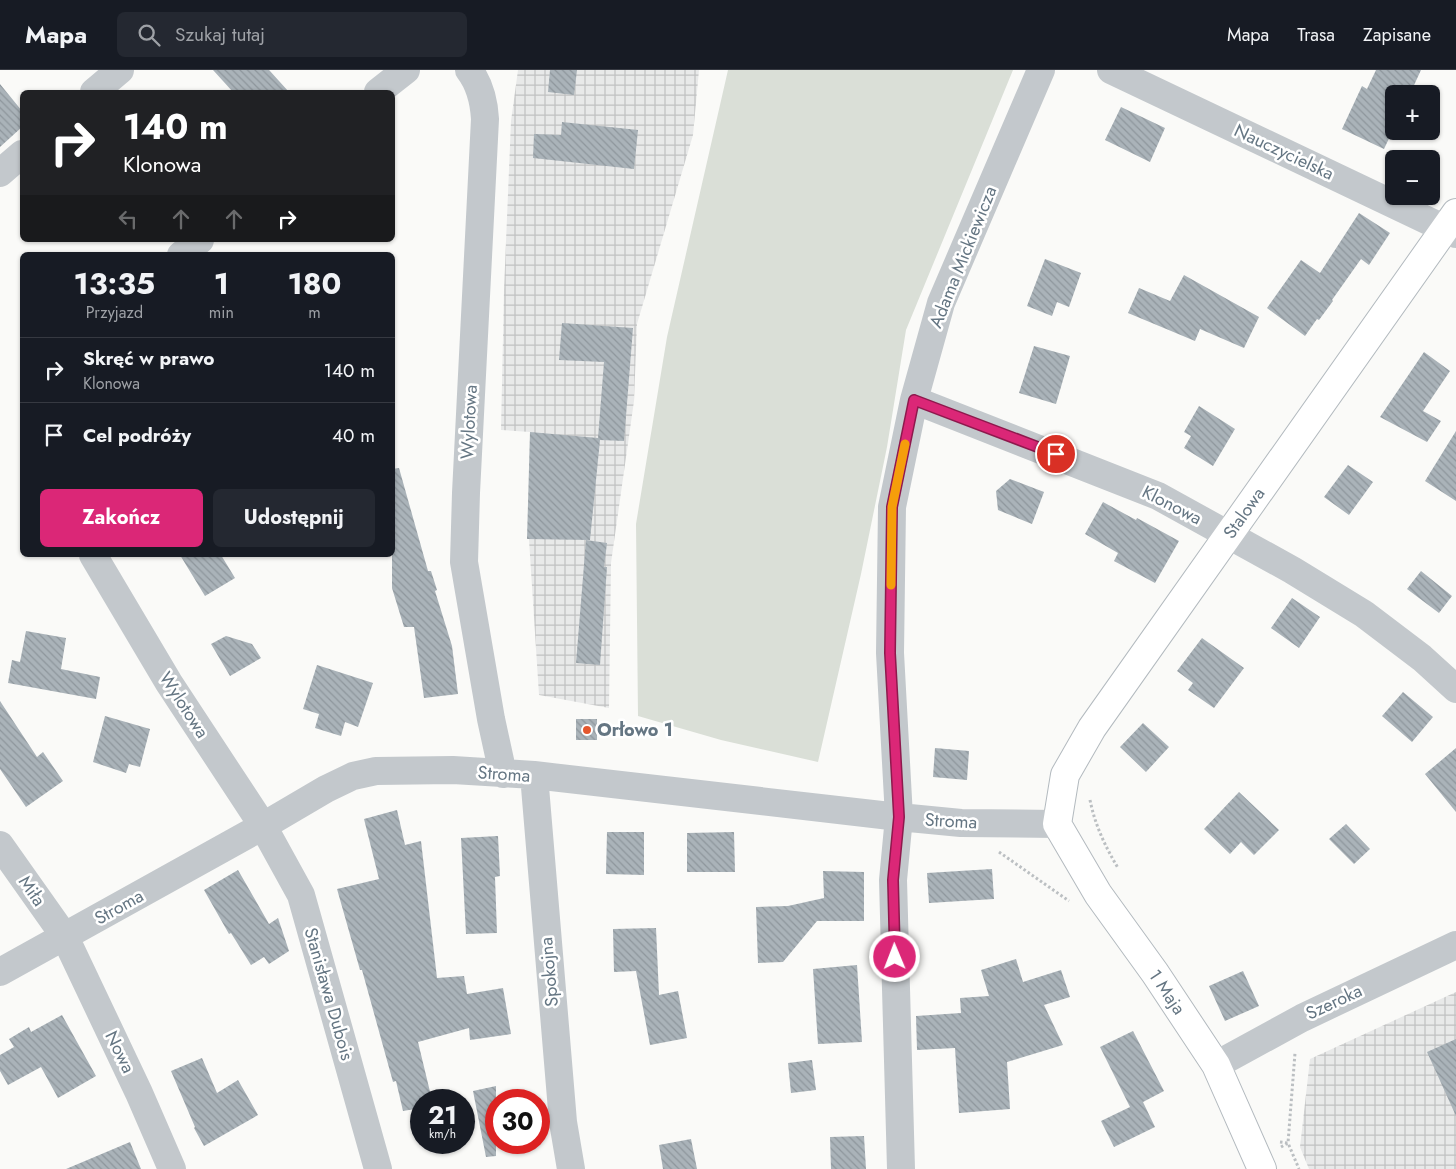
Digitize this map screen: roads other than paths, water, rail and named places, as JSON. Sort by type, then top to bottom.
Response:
[{"type":"street","points":[[96,90],[120,70]]},
{"type":"street","points":[[381,90],[406,70]]},
{"type":"street","name":"Wylotowa","points":[[470,70],[476,79],[484,106],[485,119],[464,562],[491,719],[503,774]]},
{"type":"street","name":"Adama Mickiewicza","points":[[901,1169],[893,880],[899,817],[890,653],[892,507],[914,400],[941,303],[1041,70]]},
{"type":"street","name":"Nauczycielska","points":[[1111,70],[1452,225]]},
{"type":"street","points":[[0,174],[20,156]]},
{"type":"street","name":"Stalowa","points":[[1057,824],[1065,775],[1092,728],[1452,225]]},
{"type":"street","points":[[185,252],[197,242]]},
{"type":"street","name":"Klonowa","points":[[914,400],[1056,454],[1158,496],[1292,570],[1364,614],[1422,658],[1456,689]]},
{"type":"street","name":"Wylotowa","points":[[94,557],[169,682],[263,826]]},
{"type":"street","name":"Stroma","points":[[0,972],[326,789],[353,776],[376,771],[453,770],[534,775],[961,823],[1057,824]]},
{"type":"street","name":"Spokojna","points":[[534,775],[561,1103],[571,1169]]},
{"type":"street","name":"1 Maja","points":[[1057,824],[1098,894],[1155,973],[1216,1065],[1262,1169]]},
{"type":"street","name":"Stanisława Dubois","points":[[263,826],[301,895],[378,1169]]},
{"type":"street","name":"Miła","points":[[0,845],[64,937]]},
{"type":"street","name":"Nowa","points":[[64,937],[139,1093],[172,1169]]},
{"type":"street","name":"Szeroka","points":[[1216,1065],[1302,1018],[1456,945]]},
{"type":"place","name":"Orłowo 1","points":[[587,730]]}]
